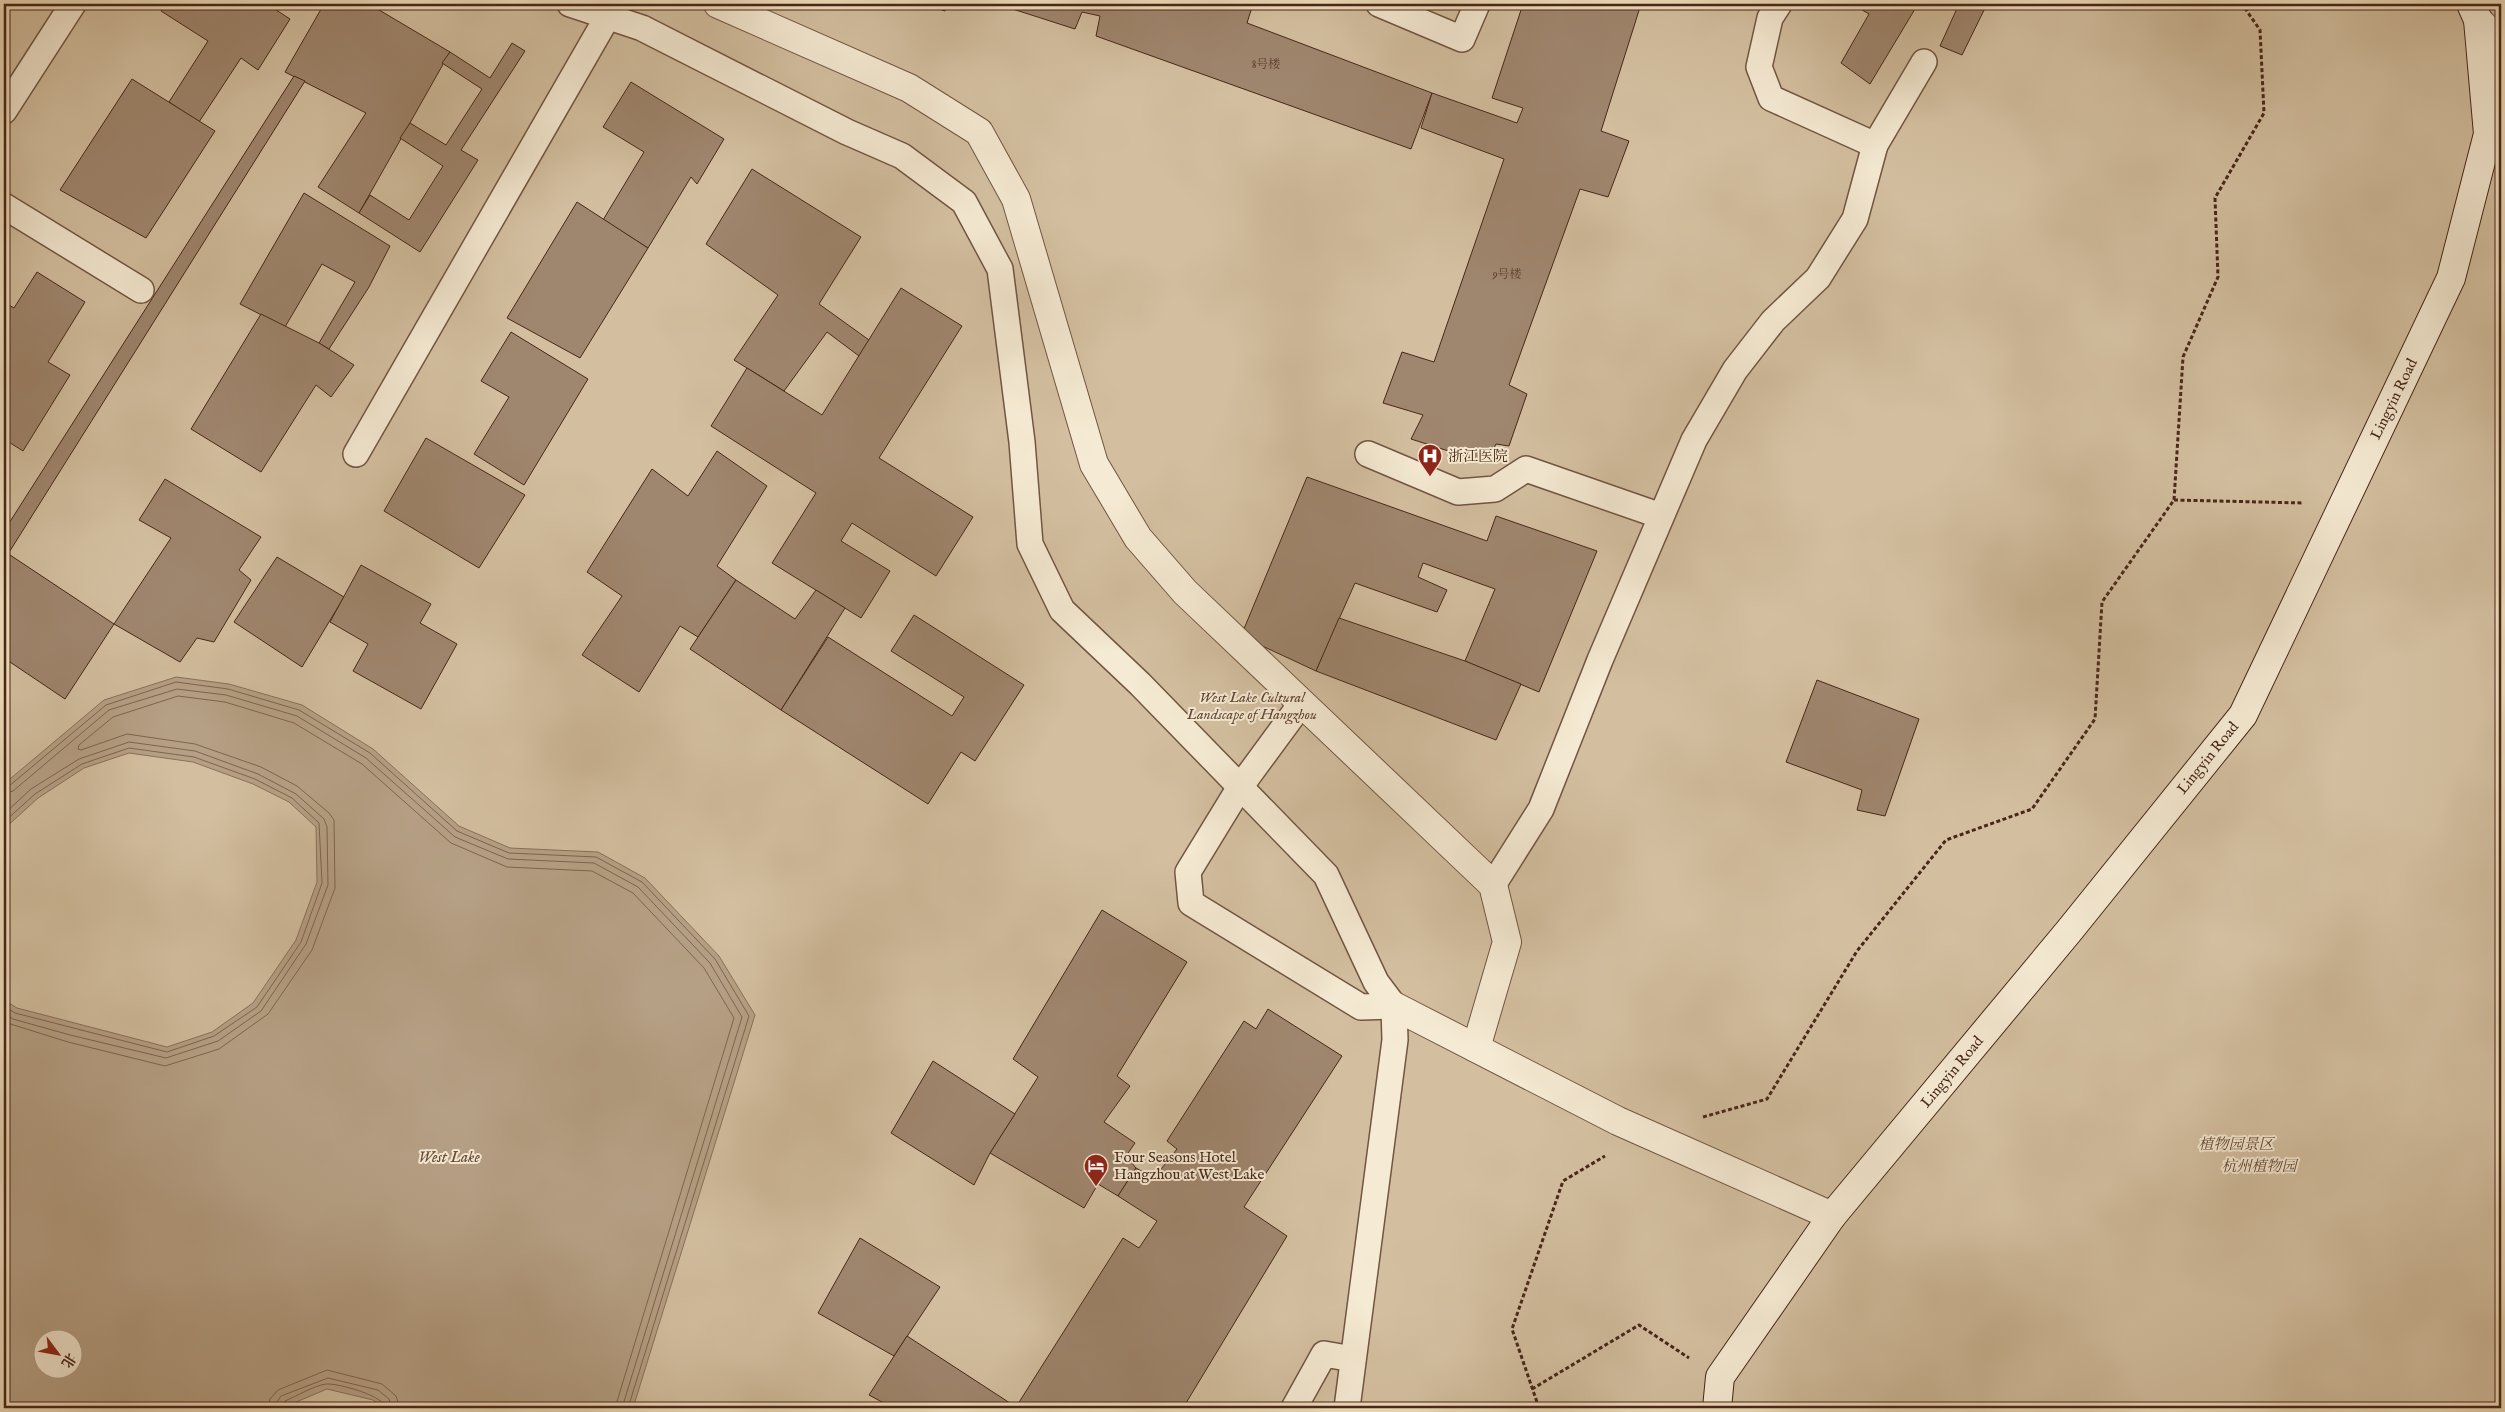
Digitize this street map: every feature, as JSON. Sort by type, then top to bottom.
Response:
[{"type":"street","points":[[718,4],[908,88],[979,132],[1016,199],[1094,464],[1138,538],[1185,592],[1493,885],[1507,942],[1476,1048]]},
{"type":"street","points":[[2474,12],[2501,44]]},
{"type":"street","name":"Lingyin Road","points":[[1717,1408],[1720,1378],[1832,1216],[2069,931],[2243,715],[2451,278],[2488,134],[2474,12]]},
{"type":"street","points":[[1394,1006],[1646,1133],[1832,1216]]},
{"type":"lane","points":[[4,111],[73,4]]},
{"type":"lane","points":[[570,4],[642,28],[847,132],[902,156],[964,202],[1000,269],[1022,442],[1030,544],[1062,610],[1140,684],[1326,875],[1376,982],[1394,1006],[1395,1040],[1347,1408]]},
{"type":"lane","points":[[1379,4],[1462,39],[1477,4]]},
{"type":"lane","points":[[1780,4],[1770,18],[1759,67],[1771,98],[1875,145]]},
{"type":"lane","points":[[356,454],[608,16]]},
{"type":"lane","points":[[1493,885],[1541,809],[1600,660],[1694,440],[1735,370],[1773,321],[1818,278],[1855,219],[1875,145],[1924,62]]},
{"type":"lane","points":[[4,206],[141,290]]},
{"type":"lane","points":[[1368,454],[1458,492],[1496,489],[1526,469],[1661,516]]},
{"type":"lane","points":[[1301,704],[1240,787],[1188,872],[1191,903],[1362,1007],[1394,1006]]},
{"type":"lane","points":[[1294,1408],[1324,1354],[1353,1359]]},
{"type":"path","points":[[1702,1117],[1767,1099],[1856,951],[1946,840],[2032,809],[2095,718],[2102,602],[2174,500],[2183,357],[2218,277],[2215,198],[2264,113],[2260,30],[2242,4]]},
{"type":"path","points":[[2174,500],[2344,503]]},
{"type":"path","points":[[1538,1408],[1512,1329],[1562,1181],[1646,1133]]},
{"type":"path","points":[[1532,1390],[1639,1325],[1720,1378]]},
{"type":"green space","name":"West Lake Cultural Landscape of Hangzhou","points":[[4,4],[2501,4],[2501,1408],[4,1408]]},
{"type":"water","name":"West Lake","points":[[176,677],[229,684],[302,705],[373,749],[459,826],[510,848],[598,852],[645,878],[719,956],[755,1015],[633,1408],[384,1408],[373,1400],[327,1389],[282,1408],[4,1408],[4,1000],[17,1008],[167,1047],[212,1032],[253,1003],[296,940],[317,882],[316,827],[289,802],[253,784],[193,762],[129,753],[84,768],[38,798],[4,829],[4,784],[104,700]]},
{"type":"building","points":[[166,4],[267,4],[290,19],[258,70],[241,58],[199,122],[169,102],[208,41],[161,11]]},
{"type":"building","points":[[324,4],[369,4],[450,52],[359,213],[318,187],[366,113],[285,72]]},
{"type":"building","points":[[924,4],[948,4],[945,11]]},
{"type":"building","points":[[997,4],[1253,4],[1247,23],[1432,93],[1411,149],[1096,36],[1100,16],[1082,12],[1075,29]]},
{"type":"building","points":[[1523,4],[1641,4],[1601,131],[1629,141],[1608,197],[1580,189],[1509,385],[1527,394],[1509,446],[1496,444],[1486,463],[1411,439],[1423,415],[1383,403],[1402,352],[1434,362],[1504,159],[1421,128],[1432,93],[1517,123],[1523,108],[1492,98]]},
{"type":"building","points":[[1852,4],[1918,4],[1870,84],[1841,63],[1869,14]]},
{"type":"building","points":[[1959,4],[1987,4],[1962,55],[1940,46]]},
{"type":"building","points":[[512,43],[525,51],[461,150],[478,160],[420,252],[359,213],[370,195],[409,220],[443,166],[400,138],[410,123],[446,145],[482,89],[442,63],[450,52],[490,78]]},
{"type":"building","points":[[294,76],[305,81],[8,554],[4,551],[4,531]]},
{"type":"building","points":[[132,79],[215,131],[146,238],[60,190]]},
{"type":"building","points":[[631,82],[724,139],[697,184],[691,177],[648,248],[603,220],[644,152],[603,127]]},
{"type":"building","points":[[752,169],[861,237],[819,304],[869,340],[859,356],[827,332],[784,391],[734,360],[778,295],[706,244]]},
{"type":"building","points":[[304,193],[390,246],[369,287],[329,349],[319,343],[355,282],[322,264],[285,327],[240,304]]},
{"type":"building","points":[[577,202],[648,248],[580,358],[507,318]]},
{"type":"building","points":[[37,272],[85,302],[48,362],[70,375],[23,451],[4,439],[4,302],[14,308]]},
{"type":"building","points":[[901,288],[962,326],[879,458],[973,517],[936,576],[852,523],[841,541],[890,571],[861,618],[772,563],[816,493],[711,426],[747,368],[822,415]]},
{"type":"building","points":[[261,314],[319,343],[354,365],[331,397],[316,385],[261,472],[191,429]]},
{"type":"building","points":[[511,332],[588,379],[524,485],[474,454],[509,397],[481,381]]},
{"type":"building","points":[[426,438],[525,495],[479,568],[384,511]]},
{"type":"building","points":[[717,451],[767,486],[717,566],[736,580],[698,637],[680,626],[639,692],[582,655],[622,596],[587,572],[652,469],[688,496]]},
{"type":"building","points":[[1307,477],[1487,541],[1496,516],[1597,551],[1539,692],[1465,661],[1495,589],[1423,563],[1418,577],[1447,590],[1437,612],[1355,583],[1316,671],[1241,636]]},
{"type":"building","points":[[165,479],[261,537],[239,570],[251,580],[214,642],[197,638],[180,662],[114,624],[171,538],[139,520]]},
{"type":"building","points":[[4,551],[114,624],[65,699],[4,658]]},
{"type":"building","points":[[277,557],[344,597],[302,667],[234,622]]},
{"type":"building","points":[[361,565],[431,604],[420,623],[457,644],[421,709],[353,671],[368,644],[330,622]]},
{"type":"building","points":[[736,580],[795,619],[816,590],[845,608],[781,710],[690,649]]},
{"type":"building","points":[[914,615],[1024,685],[975,761],[961,752],[928,804],[781,710],[828,637],[952,716],[964,697],[891,651]]},
{"type":"building","points":[[1339,618],[1465,661],[1521,684],[1496,740],[1316,671]]},
{"type":"building","points":[[1817,680],[1919,719],[1885,816],[1857,810],[1862,790],[1786,762]]},
{"type":"building","points":[[1102,910],[1187,962],[1117,1076],[1130,1086],[1104,1122],[1135,1143],[1126,1156],[1136,1168],[1118,1196],[1098,1184],[1084,1208],[990,1153],[1038,1077],[1013,1059]]},
{"type":"building","points":[[1268,1009],[1342,1056],[1244,1207],[1287,1236],[1183,1408],[1016,1407],[1123,1238],[1139,1248],[1157,1221],[1118,1196],[1136,1168],[1154,1178],[1177,1149],[1167,1141],[1244,1021],[1256,1029]]},
{"type":"building","points":[[933,1061],[1015,1114],[990,1153],[974,1185],[891,1133]]},
{"type":"building","points":[[860,1238],[940,1287],[894,1356],[818,1313]]},
{"type":"building","points":[[907,1336],[1019,1408],[893,1408],[869,1395]]},
{"type":"place","name":"浙江医院","points":[[1430,477]]},
{"type":"place","name":"Four Seasons Hotel Hangzhou at West Lake","points":[[1096,1187]]},
{"type":"park label","name":"植物园景区","points":[[2236,1144]]},
{"type":"park label","name":"杭州植物园","points":[[2259,1166]]}]
